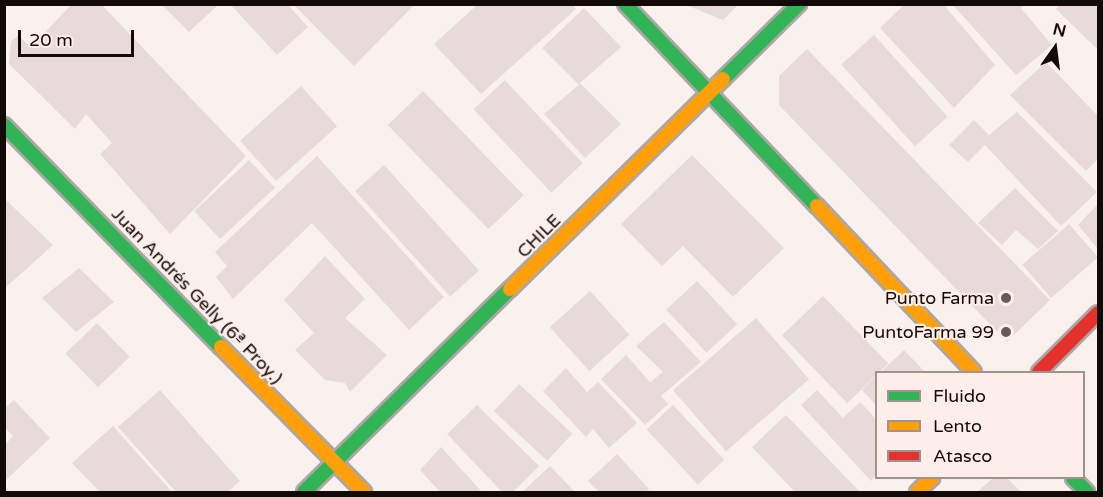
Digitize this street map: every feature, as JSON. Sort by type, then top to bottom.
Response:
[{"type":"street","points":[[625,4],[973,371]]},
{"type":"street","name":"CHILE","points":[[304,492],[799,4]]},
{"type":"street","name":"Juan Andrés Gelly (6ª Proy.)","points":[[4,125],[364,492]]},
{"type":"street","points":[[1040,371],[1098,313]]},
{"type":"street","points":[[917,492],[930,479]]},
{"type":"street","points":[[1075,479],[1087,492]]},
{"type":"building","points":[[72,4],[101,4],[246,156],[170,234],[100,154],[112,143],[86,114],[75,129],[9,64],[11,41],[18,36],[31,47]]},
{"type":"building","points":[[161,4],[219,4],[189,32]]},
{"type":"building","points":[[230,4],[287,4],[308,27],[277,55]]},
{"type":"building","points":[[293,4],[415,4],[354,66]]},
{"type":"building","points":[[478,4],[572,4],[576,9],[481,94],[434,44]]},
{"type":"building","points":[[684,4],[739,4],[723,20]]},
{"type":"building","points":[[905,4],[943,4],[995,65],[954,108],[880,28]]},
{"type":"building","points":[[952,4],[1026,4],[1021,8],[1052,45],[1016,75]]},
{"type":"building","points":[[1060,4],[1098,4],[1098,50],[1056,9]]},
{"type":"building","points":[[584,8],[621,47],[580,83],[621,124],[585,158],[544,114],[579,85],[542,48]]},
{"type":"building","points":[[874,35],[948,117],[915,146],[841,64]]},
{"type":"building","points":[[807,49],[1050,300],[1007,342],[779,105],[779,76]]},
{"type":"building","points":[[1046,62],[1098,116],[1098,159],[1086,171],[1010,95]]},
{"type":"building","points":[[505,80],[583,163],[551,193],[474,109]]},
{"type":"building","points":[[301,86],[337,126],[276,181],[240,141]]},
{"type":"building","points":[[423,91],[524,195],[488,229],[388,125]]},
{"type":"building","points":[[1017,112],[1097,192],[1061,226],[985,145],[968,162],[949,145],[974,120],[989,135]]},
{"type":"building","points":[[692,155],[784,248],[733,297],[683,246],[662,266],[621,224]]},
{"type":"building","points":[[317,156],[444,297],[409,330],[312,223],[233,299],[216,277],[227,266],[215,252]]},
{"type":"building","points":[[249,160],[275,188],[220,239],[194,211]]},
{"type":"building","points":[[384,165],[479,271],[450,297],[355,191]]},
{"type":"building","points":[[1015,188],[1058,231],[1038,249],[1016,230],[1002,245],[978,223]]},
{"type":"building","points":[[4,198],[53,245],[4,289]]},
{"type":"building","points":[[1098,204],[1098,249],[1078,225]]},
{"type":"building","points":[[1069,224],[1098,257],[1051,298],[1022,265]]},
{"type":"building","points":[[325,256],[365,299],[345,318],[387,355],[350,392],[345,383],[325,380],[295,350],[314,333],[284,300]]},
{"type":"building","points":[[79,268],[114,302],[76,332],[42,298]]},
{"type":"building","points":[[697,281],[737,324],[707,353],[666,310]]},
{"type":"building","points":[[590,291],[629,335],[589,371],[550,327]]},
{"type":"building","points":[[823,296],[888,364],[881,371],[875,371],[875,376],[847,403],[782,336]]},
{"type":"building","points":[[756,318],[809,379],[726,451],[673,390]]},
{"type":"building","points":[[664,322],[701,362],[661,396],[668,404],[645,425],[601,379],[626,355],[650,382],[663,372],[636,346]]},
{"type":"building","points":[[97,323],[130,357],[98,387],[65,354]]},
{"type":"building","points":[[904,350],[924,371],[882,371]]},
{"type":"building","points":[[566,368],[587,392],[598,382],[637,423],[609,448],[593,429],[586,437],[543,391]]},
{"type":"building","points":[[875,377],[875,404],[862,390]]},
{"type":"building","points":[[519,384],[572,434],[547,461],[494,411]]},
{"type":"building","points":[[160,390],[240,481],[228,492],[176,492],[118,427]]},
{"type":"building","points":[[817,390],[843,418],[860,402],[875,418],[875,476],[871,481],[801,405]]},
{"type":"building","points":[[14,400],[50,438],[4,482],[4,446],[13,436],[4,427],[4,409]]},
{"type":"building","points":[[477,405],[539,466],[513,492],[502,492],[447,434]]},
{"type":"building","points":[[673,405],[724,460],[698,484],[647,430]]},
{"type":"building","points":[[786,415],[860,492],[795,492],[752,447]]},
{"type":"building","points":[[113,426],[172,492],[100,492],[72,463]]},
{"type":"building","points":[[441,447],[482,492],[440,492],[420,470]]},
{"type":"building","points":[[617,454],[649,489],[645,492],[599,492],[588,481]]},
{"type":"building","points":[[550,466],[575,492],[522,492]]},
{"type":"building","points":[[992,479],[1008,479],[1021,492],[977,492]]},
{"type":"traffic: fast","points":[[625,4],[817,206]]},
{"type":"traffic: fast","points":[[723,79],[799,4]]},
{"type":"traffic: fast","points":[[4,125],[221,347]]},
{"type":"traffic: fast","points":[[304,492],[510,289]]},
{"type":"traffic: fast","points":[[1074,479],[1087,492]]},
{"type":"traffic: slow","points":[[510,289],[723,79]]},
{"type":"traffic: slow","points":[[817,206],[973,371]]},
{"type":"traffic: slow","points":[[221,347],[364,492]]},
{"type":"traffic: slow","points":[[917,492],[931,479]]},
{"type":"traffic: jam","points":[[1040,371],[1098,313]]},
{"type":"place","name":"Punto Farma","points":[[1006,298]]},
{"type":"place","name":"PuntoFarma 99","points":[[1006,332]]}]
